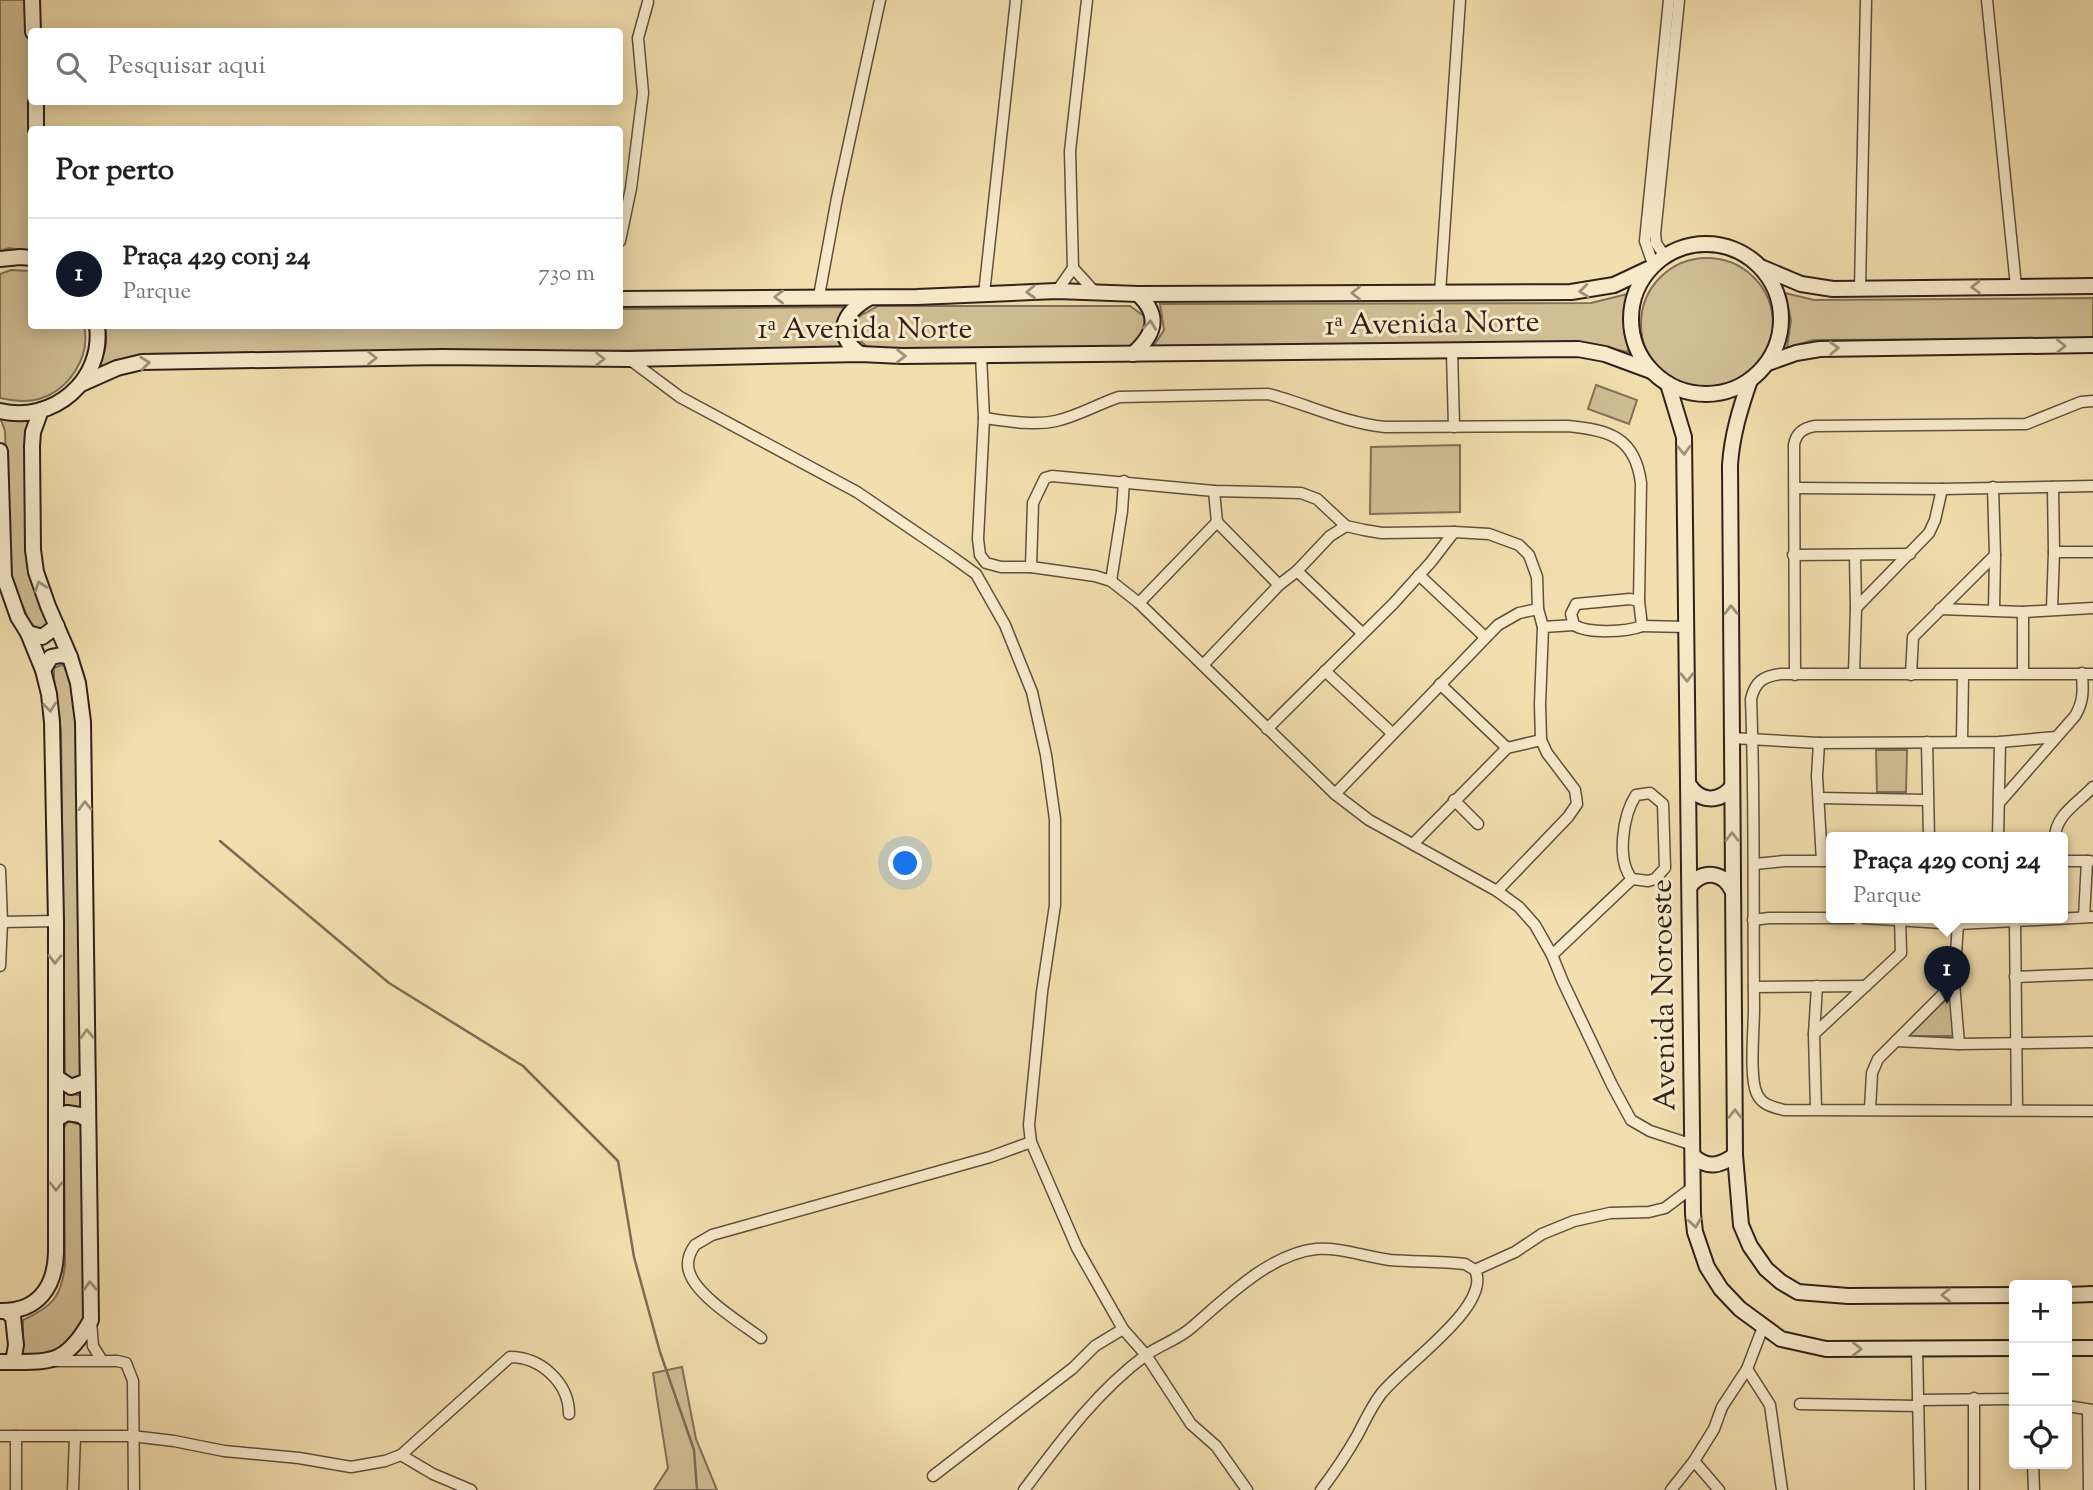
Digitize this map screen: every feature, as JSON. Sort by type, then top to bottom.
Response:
[{"type":"street","points":[[32,0],[33,28]]},
{"type":"street","points":[[819,296],[837,198],[880,0]]},
{"type":"street","points":[[984,294],[1016,0]]},
{"type":"street","points":[[1058,291],[1073,268],[1070,151],[1087,0]]},
{"type":"street","points":[[1440,293],[1460,0]]},
{"type":"street","points":[[1655,263],[1645,241],[1669,0]]},
{"type":"street","points":[[1655,263],[1655,234],[1679,0]]},
{"type":"street","points":[[1860,289],[1866,0]]},
{"type":"street","points":[[1987,0],[2016,286]]},
{"type":"street","points":[[623,227],[631,188],[643,93],[638,38],[648,2]]},
{"type":"street","points":[[36,105],[36,126]]},
{"type":"street","points":[[1763,268],[1776,290],[1782,315],[1779,340],[1768,363],[1750,380],[1731,390],[1709,394],[1688,392],[1668,384],[1651,371],[1635,343],[1630,311],[1636,289],[1655,263],[1684,246],[1705,243],[1726,246],[1746,254],[1763,268],[1801,284],[1833,289],[2093,286]]},
{"type":"street","points":[[0,259],[28,258]]},
{"type":"street","name":"1ᵃ Avenida Norte","points":[[623,295],[870,298],[1058,291],[1138,294],[1583,292],[1614,285],[1655,263]]},
{"type":"street","points":[[1073,268],[1094,291]]},
{"type":"street","points":[[1133,354],[1147,340],[1153,324],[1151,310],[1138,294]]},
{"type":"street","points":[[860,354],[849,345],[844,326],[854,308],[870,298]]},
{"type":"street","points":[[81,384],[93,362],[97,329]]},
{"type":"street","points":[[1768,363],[1796,353],[1820,349],[2093,345]]},
{"type":"street","name":"1ᵃ Avenida Norte","points":[[41,411],[63,400],[81,384],[117,368],[142,362],[442,357],[629,359],[860,354],[1578,349],[1605,354],[1651,371]]},
{"type":"street","points":[[1452,351],[1454,427]]},
{"type":"street","points":[[981,355],[984,418],[978,539],[980,555],[986,564],[1095,576],[1111,582],[1139,603],[1335,794],[1369,820],[1497,891],[1519,907],[1535,925],[1552,955],[1631,1120],[1693,1150],[1705,1164],[1715,1165],[1735,1155]]},
{"type":"street","points":[[629,359],[680,397],[857,492],[976,574],[1005,625],[1032,692],[1046,755],[1055,819],[1055,905],[1042,992],[1029,1125],[1031,1142],[1077,1248],[1123,1329],[1146,1355],[1185,1415],[1216,1446],[1247,1490]]},
{"type":"street","points":[[1750,380],[1731,443],[1735,1155],[1741,1225],[1766,1269],[1798,1292],[1848,1296],[2009,1295]]},
{"type":"street","name":"Avenida Noroeste","points":[[1668,384],[1684,438],[1693,1187],[1695,1232],[1707,1267],[1721,1289],[1740,1310],[1781,1339],[1826,1349],[2009,1348]]},
{"type":"street","points":[[984,418],[1042,423],[1071,416],[1119,397],[1268,394],[1361,425],[1568,426],[1597,429],[1623,441],[1639,468],[1639,601],[1642,626]]},
{"type":"street","points":[[1796,675],[1793,555],[1795,439],[1803,429],[2026,424],[2081,402],[2093,401]]},
{"type":"street","points":[[0,411],[22,414],[41,411],[33,432],[32,446],[33,550],[38,583],[70,657],[78,683],[83,722],[91,1320],[93,1346],[102,1359]]},
{"type":"street","points":[[0,451],[4,578],[18,617],[28,633],[43,670],[52,722],[56,1077],[55,1273],[48,1288],[36,1300],[19,1308],[3,1311]]},
{"type":"street","points":[[1031,567],[1033,503],[1039,486],[1045,478],[1064,476],[1214,491],[1301,493],[1317,499],[1346,526],[1382,533],[1489,534],[1519,545],[1529,555],[1537,577],[1538,609],[1543,627],[1541,740],[1547,753],[1575,790],[1577,804],[1568,817],[1497,891]]},
{"type":"street","points":[[1111,582],[1124,481]]},
{"type":"street","points":[[1795,488],[2093,486]]},
{"type":"street","points":[[1993,487],[1994,610]]},
{"type":"street","points":[[2052,609],[2053,487]]},
{"type":"street","points":[[1856,608],[1933,528],[1942,489]]},
{"type":"street","points":[[1214,491],[1217,522],[1279,585]]},
{"type":"street","points":[[1139,603],[1217,522]]},
{"type":"street","points":[[1203,665],[1279,585],[1297,571],[1330,536],[1346,526]]},
{"type":"street","points":[[1267,729],[1419,575],[1454,532]]},
{"type":"street","points":[[2054,552],[2093,552]]},
{"type":"street","points":[[1793,555],[1910,554]]},
{"type":"street","points":[[1854,673],[1855,555]]},
{"type":"street","points":[[1911,675],[1913,637],[1994,555]]},
{"type":"street","points":[[976,574],[986,564]]},
{"type":"street","points":[[1297,571],[1362,633]]},
{"type":"street","points":[[1419,575],[1485,637]]},
{"type":"street","points":[[1574,625],[1571,614],[1576,604],[1630,599],[1639,601]]},
{"type":"street","points":[[1940,609],[2023,611],[2093,608]]},
{"type":"street","points":[[1335,794],[1485,637],[1507,618],[1538,609]]},
{"type":"street","points":[[2023,611],[2023,673]]},
{"type":"street","points":[[1543,627],[1574,625],[1599,630],[1634,629],[1642,626],[1687,627]]},
{"type":"street","points":[[28,633],[42,637],[57,626]]},
{"type":"street","points":[[43,670],[51,657],[70,657]]},
{"type":"street","points":[[1325,671],[1391,733]]},
{"type":"street","points":[[1999,803],[2081,706],[2088,673],[1796,675],[1766,677],[1754,688],[1751,699],[1755,864],[1754,1063],[1759,1098],[1772,1107],[1784,1110],[2093,1111]]},
{"type":"street","points":[[1962,741],[1963,675]]},
{"type":"street","points":[[1440,684],[1507,748]]},
{"type":"street","points":[[1732,738],[1752,737],[1819,743],[2000,742],[2056,737]]},
{"type":"street","points":[[1413,844],[1507,748],[1541,740]]},
{"type":"street","points":[[1927,742],[1929,832]]},
{"type":"street","points":[[1998,832],[2000,742]]},
{"type":"street","points":[[1819,743],[1817,776],[1826,852]]},
{"type":"street","points":[[1689,785],[1699,796],[1714,799],[1732,788]]},
{"type":"street","points":[[1650,793],[1663,804],[1665,868],[1655,879],[1632,879],[1624,863],[1625,815],[1636,795],[1650,793]]},
{"type":"street","points":[[2055,832],[2068,809],[2090,793]]},
{"type":"street","points":[[1820,798],[1926,800]]},
{"type":"street","points":[[1454,800],[1478,824]]},
{"type":"street","points":[[1755,864],[1826,861]]},
{"type":"street","points":[[2068,861],[2090,861],[2088,917],[2068,918]]},
{"type":"street","points":[[0,870],[0,966]]},
{"type":"street","points":[[1690,886],[1695,880],[1709,874],[1723,878],[1732,890]]},
{"type":"street","points":[[1552,955],[1632,879]]},
{"type":"street","points":[[1753,920],[1826,918]]},
{"type":"street","points":[[2,922],[55,921]]},
{"type":"street","points":[[1814,1034],[1901,953],[1900,923]]},
{"type":"street","points":[[1939,923],[1996,923]]},
{"type":"street","points":[[2015,923],[2017,1110]]},
{"type":"street","points":[[1958,925],[1954,983],[1958,1044]]},
{"type":"street","points":[[2015,976],[2093,974]]},
{"type":"street","points":[[1870,1109],[1872,1073],[1878,1059],[1954,983]]},
{"type":"street","points":[[1816,1109],[1814,1034],[1817,986]]},
{"type":"street","points":[[1754,987],[1866,986]]},
{"type":"street","points":[[1896,1041],[1958,1044],[2093,1042]]},
{"type":"street","points":[[56,1077],[71,1087],[87,1081]]},
{"type":"street","points":[[55,1119],[67,1113],[80,1115],[88,1120]]},
{"type":"street","points":[[761,1338],[720,1306],[694,1281],[689,1271],[689,1256],[702,1239],[990,1157],[1031,1142]]},
{"type":"street","points":[[1475,1270],[1515,1252],[1542,1234],[1609,1213],[1649,1212],[1665,1208],[1693,1187]]},
{"type":"street","points":[[1024,1490],[1062,1439],[1095,1402],[1146,1355],[1175,1341],[1223,1298],[1277,1262],[1300,1252],[1317,1249],[1389,1259],[1465,1264],[1475,1270],[1478,1275],[1477,1284],[1464,1313],[1450,1329],[1390,1382],[1321,1490]]},
{"type":"street","points":[[2072,1295],[2093,1294]]},
{"type":"street","points":[[3,1311],[13,1317],[16,1345],[6,1362]]},
{"type":"street","points":[[51,1361],[74,1345],[91,1320]]},
{"type":"street","points":[[1671,1490],[1714,1429],[1722,1407],[1747,1369],[1763,1327]]},
{"type":"street","points":[[933,1476],[1073,1368],[1095,1346],[1123,1329]]},
{"type":"street","points":[[2072,1348],[2093,1348]]},
{"type":"street","points":[[1917,1349],[1920,1490]]},
{"type":"street","points":[[0,1436],[132,1436],[225,1451],[351,1466],[385,1461],[401,1455],[510,1357],[522,1358],[549,1372],[567,1395],[569,1414]]},
{"type":"street","points":[[6,1362],[102,1359],[126,1363],[131,1370],[134,1403],[134,1490]]},
{"type":"street","points":[[1747,1369],[1770,1405],[1782,1490]]},
{"type":"street","points":[[1974,1398],[1974,1490]]},
{"type":"street","points":[[1800,1404],[2009,1399]]},
{"type":"street","points":[[2072,1407],[2091,1410],[2089,1490]]},
{"type":"street","points":[[16,1436],[16,1490]]},
{"type":"street","points":[[74,1490],[75,1436]]},
{"type":"street","points":[[401,1455],[433,1474],[471,1490]]},
{"type":"street","points":[[1694,1461],[1719,1490]]},
{"type":"street","points":[[2033,1469],[2034,1490]]},
{"type":"shaded area","points":[[0,0],[29,0],[28,251],[9,248],[0,251]]},
{"type":"shaded area","points":[[1707,258],[1732,263],[1754,277],[1768,299],[1773,324],[1768,349],[1754,371],[1732,385],[1707,390],[1682,385],[1660,371],[1646,349],[1641,324],[1646,299],[1660,277],[1682,263]]},
{"type":"shaded area","points":[[11,270],[28,271],[28,329],[84,329],[81,360],[68,380],[50,395],[20,401],[0,398],[0,274]]},
{"type":"shaded area","points":[[1631,293],[1624,329],[1629,352],[1587,345],[1153,347],[1164,330],[1160,304],[1591,303]]},
{"type":"shaded area","points":[[1785,293],[1814,300],[2093,298],[2093,339],[1813,340],[1787,348],[1791,320]]},
{"type":"shaded area","points":[[878,306],[1130,306],[1144,316],[1145,331],[1129,348],[872,351],[858,339],[854,331],[860,316]]},
{"type":"shaded area","points":[[853,307],[841,332],[843,349],[146,354],[97,369],[105,348],[105,329],[623,329],[623,309]]},
{"type":"shaded area","points":[[1596,385],[1637,400],[1629,424],[1588,409]]},
{"type":"shaded area","points":[[0,417],[35,417],[28,560],[49,625],[40,634],[32,628],[11,579],[5,431]]},
{"type":"shaded area","points":[[1460,445],[1460,512],[1370,514],[1371,447]]},
{"type":"shaded area","points":[[61,665],[69,667],[80,709],[87,1068],[79,1083],[70,1083],[65,1072],[61,731],[54,679],[54,668]]},
{"type":"shaded area","points":[[1876,750],[1907,750],[1906,792],[1877,792]]},
{"type":"shaded area","points":[[1952,993],[1953,1036],[1909,1036]]},
{"type":"shaded area","points":[[63,1091],[81,1096],[87,1115],[62,1109]]},
{"type":"shaded area","points":[[68,1121],[84,1126],[87,1317],[75,1337],[63,1349],[47,1356],[23,1359],[23,1320],[54,1300],[64,1275],[64,1128]]},
{"type":"shaded area","points":[[682,1367],[696,1439],[717,1490],[654,1490],[668,1468],[653,1373]]},
{"type":"waterway","points":[[220,841],[389,983],[523,1066],[618,1161],[634,1257],[660,1352],[694,1450],[697,1490]]},
{"type":"place","name":"Praça 429 conj 24","points":[[1947,1004]]}]
